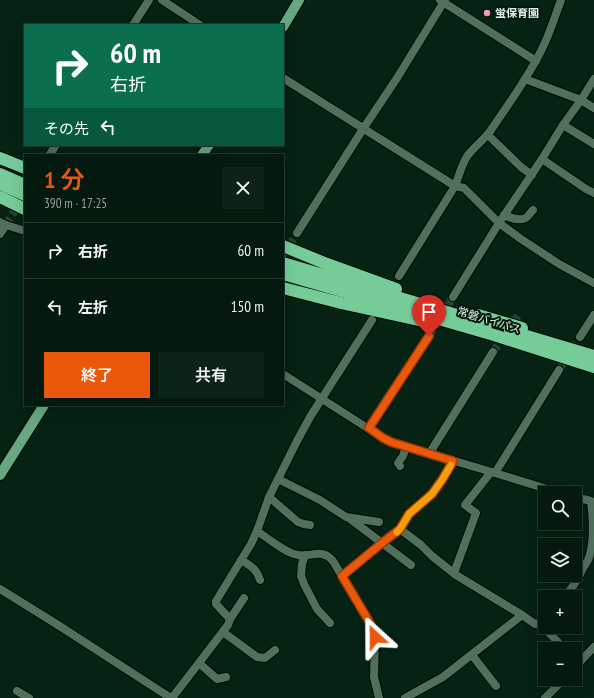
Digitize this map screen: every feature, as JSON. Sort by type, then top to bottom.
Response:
[{"type":"highway","points":[[0,158],[24,168]]},
{"type":"highway","points":[[0,174],[24,185]]},
{"type":"highway","points":[[0,184],[24,195]]},
{"type":"highway","points":[[0,197],[24,209]]},
{"type":"highway","points":[[284,246],[327,264],[394,288],[548,337],[572,349]]},
{"type":"highway","name":"常磐バイパス","points":[[284,263],[594,356]]},
{"type":"highway","name":"常磐バイパス","points":[[284,274],[403,308],[594,367]]},
{"type":"highway","points":[[284,288],[341,303],[512,341]]},
{"type":"main road","points":[[284,25],[300,0]]},
{"type":"main road","points":[[0,475],[43,406]]},
{"type":"street","points":[[134,24],[149,0]]},
{"type":"street","points":[[162,0],[198,24]]},
{"type":"street","points":[[399,276],[455,186],[467,157],[488,135],[536,61],[551,30],[561,0]]},
{"type":"street","points":[[298,233],[397,78],[443,1],[536,61]]},
{"type":"street","points":[[284,79],[455,186],[464,188],[499,223],[559,264],[594,283]]},
{"type":"street","points":[[525,79],[581,100],[594,108]]},
{"type":"street","points":[[453,297],[504,215],[593,82]]},
{"type":"street","points":[[563,125],[594,144]]},
{"type":"street","points":[[488,135],[521,167],[532,175]]},
{"type":"street","points":[[542,159],[594,193]]},
{"type":"street","points":[[504,215],[519,220],[527,218],[534,210]]},
{"type":"street","points":[[0,234],[3,224],[24,231]]},
{"type":"street","points":[[580,337],[594,315]]},
{"type":"street","points":[[230,619],[216,604],[216,601],[251,544],[269,497],[297,440],[372,320]]},
{"type":"street","points":[[369,428],[429,336]]},
{"type":"street","points":[[429,454],[493,352]]},
{"type":"street","points":[[454,573],[476,513],[465,506],[493,472],[559,370]]},
{"type":"street","points":[[284,375],[391,442],[538,486]]},
{"type":"street","points":[[400,466],[398,463],[403,456],[406,447]]},
{"type":"street","points":[[342,576],[400,529],[409,514],[432,494],[453,461]]},
{"type":"street","points":[[278,479],[320,500],[346,517],[411,565]]},
{"type":"street","points":[[269,497],[298,522],[310,525]]},
{"type":"street","points":[[571,590],[590,557],[592,547],[593,512],[591,501],[582,499]]},
{"type":"street","points":[[346,517],[379,522]]},
{"type":"street","points":[[400,529],[454,573],[535,624],[538,622]]},
{"type":"street","points":[[257,531],[288,552],[299,556],[325,554],[330,557],[374,630],[374,677],[379,698]]},
{"type":"street","points":[[305,555],[302,564],[304,584],[317,610],[330,623]]},
{"type":"street","points":[[241,560],[257,572],[260,580]]},
{"type":"street","points":[[0,589],[171,698],[223,632],[244,598]]},
{"type":"street","points":[[405,698],[443,677],[522,615]]},
{"type":"street","points":[[223,632],[257,657],[264,658],[275,650]]},
{"type":"street","points":[[553,634],[559,642]]},
{"type":"street","points":[[582,658],[594,647]]},
{"type":"street","points":[[472,655],[496,686]]},
{"type":"street","points":[[199,662],[217,679],[226,677]]},
{"type":"street","points":[[545,698],[557,686]]},
{"type":"street","points":[[17,691],[29,698]]},
{"type":"tunnel","points":[[6,225],[20,202]]},
{"type":"tunnel","points":[[284,254],[297,233]]},
{"type":"tunnel","points":[[429,336],[453,297]]},
{"type":"tunnel","points":[[493,352],[519,314]]},
{"type":"tunnel","points":[[559,370],[580,337]]},
{"type":"slow traffic","points":[[397,532],[409,514],[432,494],[451,465]]},
{"type":"place","name":"蛍保育園","points":[[487,13]]},
{"type":"route","points":[[375,637],[374,630],[342,576],[400,529],[409,514],[432,494],[453,461],[391,442],[369,428],[429,336]]}]
